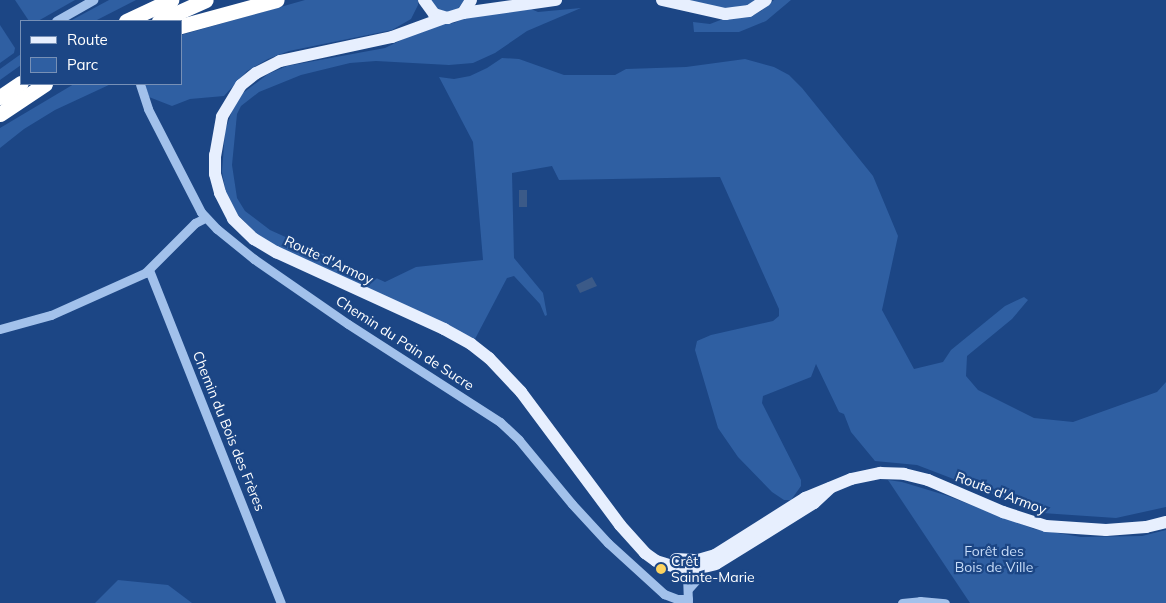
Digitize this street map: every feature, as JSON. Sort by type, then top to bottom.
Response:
[{"type":"highway","points":[[140,14],[165,0]]},
{"type":"highway","points":[[128,20],[171,0]]},
{"type":"highway","points":[[161,20],[206,0]]},
{"type":"highway","points":[[182,26],[277,0]]},
{"type":"highway","points":[[0,98],[20,84]]},
{"type":"highway","points":[[0,114],[44,85]]},
{"type":"main road","points":[[463,13],[471,0]]},
{"type":"main road","points":[[483,0],[506,7]]},
{"type":"main road","points":[[463,13],[556,0]]},
{"type":"main road","points":[[662,0],[725,14],[749,11],[766,0]]},
{"type":"main road","points":[[425,1],[431,12],[444,18]]},
{"type":"main road","name":"Route d'Armoy","points":[[403,32],[418,18],[425,1]]},
{"type":"main road","name":"Route d'Armoy","points":[[463,13],[454,18],[444,18],[385,39],[280,61],[256,73],[241,85],[226,108],[217,136],[215,174],[223,202],[239,226],[262,245],[444,329],[471,344],[490,358],[521,392],[606,507],[645,553],[656,561],[672,567],[729,558],[814,503],[830,488],[860,476],[892,473],[928,480],[1003,512],[1046,526],[1106,530],[1146,527],[1166,522]]},
{"type":"street","points":[[58,20],[93,0]]},
{"type":"street","name":"Chemin du Pain de Sucre","points":[[140,85],[154,122],[205,218],[254,259],[348,324],[500,422],[519,440],[572,504],[608,543],[664,594],[688,601]]},
{"type":"street","points":[[0,329],[38,320],[64,310],[149,270],[195,223],[205,218]]},
{"type":"street","name":"Chemin du Bois des Frères","points":[[149,270],[281,603]]},
{"type":"street","points":[[688,601],[695,564]]},
{"type":"street","points":[[902,603],[920,600],[945,603]]},
{"type":"green space","points":[[15,0],[75,0],[40,20],[28,20]]},
{"type":"green space","points":[[109,0],[136,0],[97,20],[72,20]]},
{"type":"green space","points":[[305,0],[418,0],[418,5],[411,19],[392,30],[289,51],[268,59],[247,71],[224,96],[190,99],[172,106],[149,97],[145,85],[182,85],[182,35]]},
{"type":"green space","points":[[431,0],[464,0],[458,9],[448,12],[437,9]]},
{"type":"green space","points":[[688,0],[757,0],[743,7],[720,8]]},
{"type":"green space","points":[[774,0],[791,0],[766,21],[739,32],[694,32],[693,22],[710,24],[723,19],[749,17],[761,11]]},
{"type":"green space","points":[[581,8],[527,31],[495,53],[473,63],[449,65],[376,61],[350,63],[301,75],[259,92],[241,106],[237,114],[232,165],[237,198],[245,211],[270,230],[385,282],[416,267],[483,260],[473,142],[439,77],[454,79],[470,76],[502,58],[519,59],[564,75],[615,75],[626,69],[686,67],[745,59],[774,67],[789,75],[802,88],[873,176],[898,236],[882,310],[914,369],[943,362],[951,350],[1005,306],[1024,297],[1028,300],[1012,319],[967,356],[966,376],[978,390],[1034,418],[1073,422],[1157,392],[1166,382],[1166,507],[1116,518],[1042,513],[917,465],[875,461],[851,432],[844,414],[839,412],[816,364],[811,377],[763,396],[762,403],[801,480],[801,486],[791,500],[784,500],[772,492],[738,457],[718,428],[695,350],[697,341],[711,335],[773,321],[779,316],[779,309],[720,177],[559,180],[552,166],[512,173],[514,258],[543,293],[547,315],[545,316],[540,304],[514,276],[507,278],[475,339],[273,245],[262,239],[236,213],[226,193],[222,172],[225,131],[232,111],[243,93],[268,74],[287,66],[385,48],[432,25],[454,23],[465,18],[531,9],[538,12]]},
{"type":"green space","points":[[0,25],[15,48],[14,53],[0,63]]},
{"type":"green space","points":[[20,55],[20,66],[0,80],[0,69]]},
{"type":"green space","points":[[72,85],[109,85],[55,110],[24,129],[0,148],[0,128]]},
{"type":"green space","name":"Forêt des Bois de Ville","points":[[888,480],[902,482],[945,495],[1034,529],[1081,537],[1142,536],[1166,530],[1166,603],[970,603]]},
{"type":"green space","points":[[118,580],[168,585],[192,603],[95,603]]},
{"type":"shaded area","points":[[519,190],[527,190],[527,207],[519,207]]},
{"type":"shaded area","points":[[592,277],[597,286],[580,293],[576,285]]},
{"type":"place","name":"Crêt Sainte-Marie","points":[[661,569]]}]
